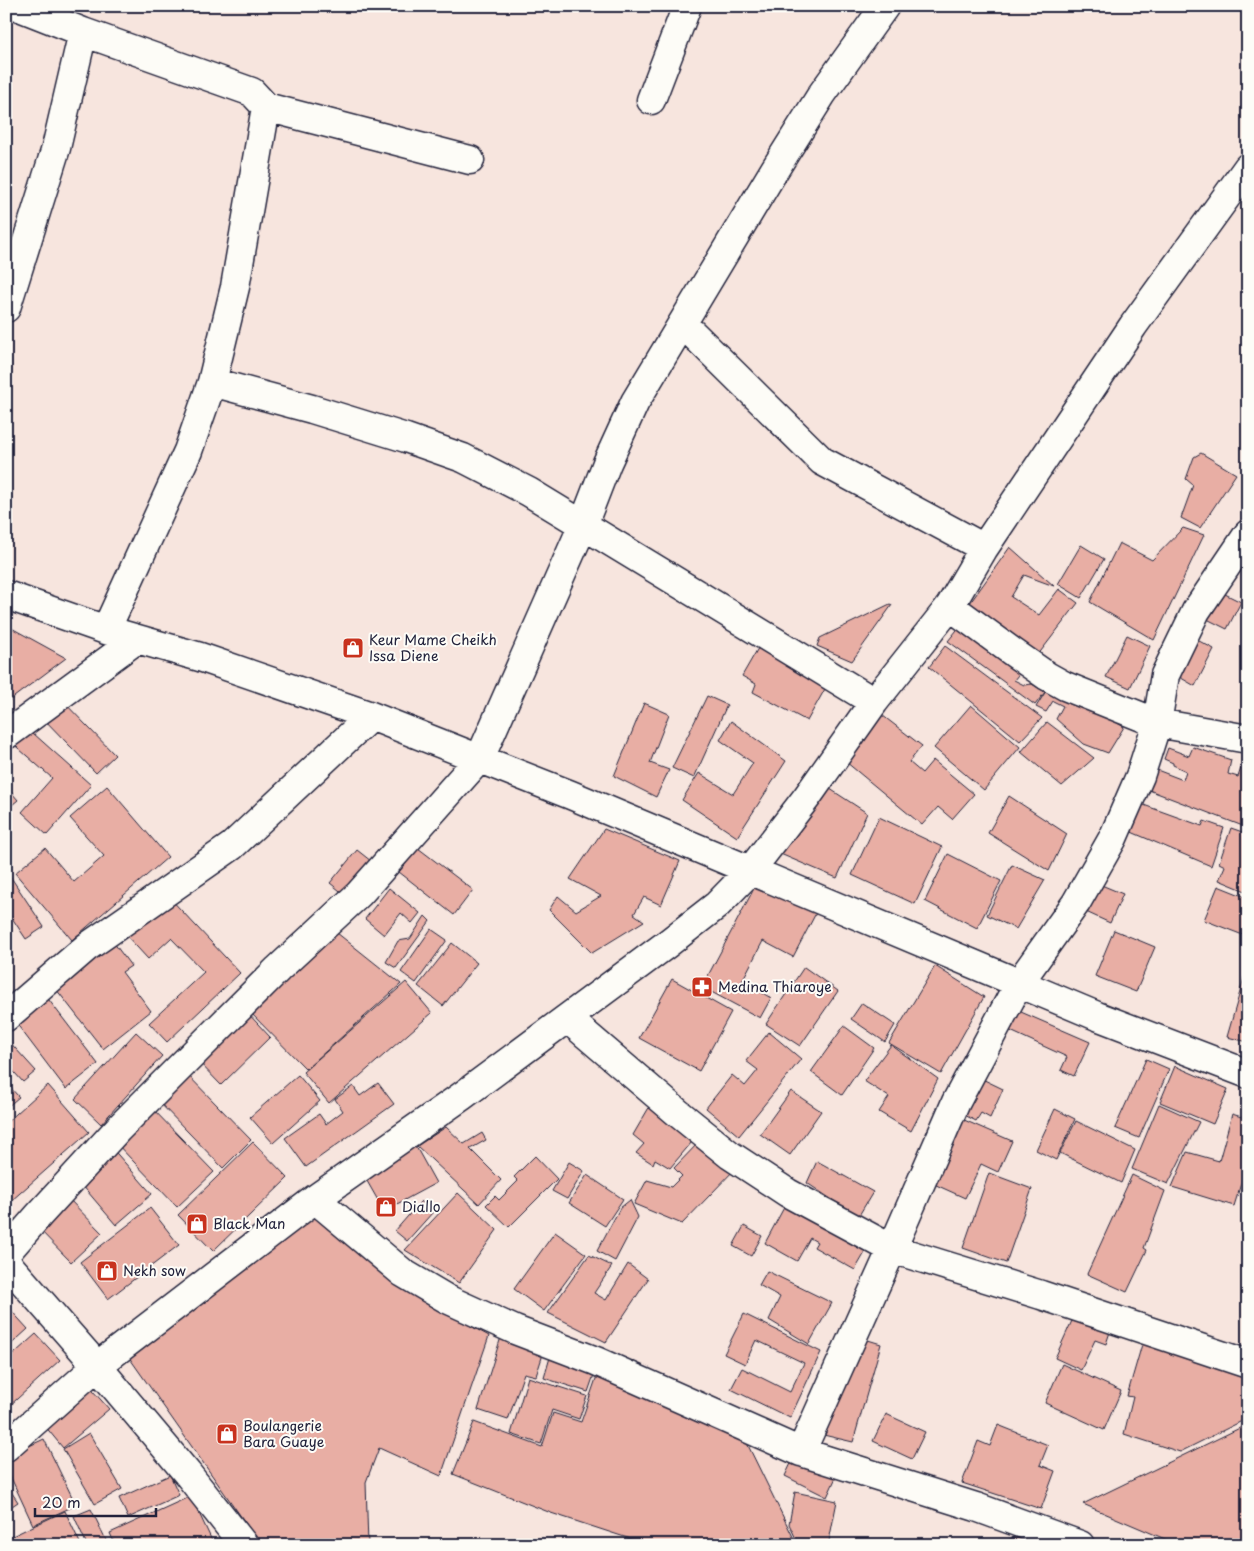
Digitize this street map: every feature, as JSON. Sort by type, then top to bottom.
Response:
[{"type":"street","points":[[17,6],[83,32],[252,92],[266,107],[470,160]]},
{"type":"street","points":[[651,100],[687,6]]},
{"type":"street","points":[[6,1253],[118,1129],[278,969],[359,894],[480,758],[635,402],[822,94],[885,6]]},
{"type":"street","points":[[6,308],[56,148],[83,32]]},
{"type":"street","points":[[106,630],[188,451],[212,382],[235,287],[266,107]]},
{"type":"street","points":[[6,1447],[97,1366],[315,1198],[462,1096],[667,944],[717,905],[750,871],[807,797],[874,702],[950,606],[984,548],[1133,326],[1248,167]]},
{"type":"street","points":[[683,324],[822,460],[984,548]]},
{"type":"street","points":[[212,382],[312,409],[463,458],[529,492],[874,702]]},
{"type":"street","points":[[801,1452],[956,1102],[1020,983],[1076,902],[1113,838],[1140,776],[1157,723],[1165,676],[1196,611],[1248,534]]},
{"type":"street","points":[[6,595],[106,630],[200,658],[372,716],[580,799],[1097,1016],[1248,1074]]},
{"type":"street","points":[[950,606],[1047,676],[1065,686],[1157,723],[1248,739]]},
{"type":"street","points":[[6,735],[137,639]]},
{"type":"street","points":[[6,1017],[87,947],[232,846],[372,716]]},
{"type":"street","points":[[568,1019],[730,1155],[788,1193],[892,1249],[1041,1295],[1248,1364]]},
{"type":"street","points":[[315,1198],[403,1273],[447,1299],[515,1330],[604,1365],[801,1452],[976,1507],[1080,1545]]},
{"type":"street","points":[[6,1262],[187,1473],[244,1545]]},
{"type":"building","points":[[1201,453],[1236,474],[1200,528],[1181,518],[1193,485],[1186,479],[1194,457]]},
{"type":"building","points":[[1183,528],[1204,535],[1154,640],[1090,602],[1119,543],[1152,560]]},
{"type":"building","points":[[1081,545],[1104,559],[1081,598],[1058,584]]},
{"type":"building","points":[[1010,547],[1054,586],[1024,575],[1011,597],[1039,615],[1059,589],[1078,603],[1034,660],[965,610]]},
{"type":"building","points":[[1217,590],[1241,602],[1227,629],[1203,617]]},
{"type":"building","points":[[890,604],[892,605],[852,661],[817,646],[820,638]]},
{"type":"building","points":[[6,625],[66,658],[6,703]]},
{"type":"building","points":[[961,625],[1026,665],[1014,680],[1024,685],[1032,684],[1045,692],[1035,705],[948,641]]},
{"type":"building","points":[[1127,635],[1150,646],[1130,688],[1106,677]]},
{"type":"building","points":[[1188,635],[1214,649],[1195,686],[1169,671]]},
{"type":"building","points":[[761,643],[830,680],[807,721],[753,692],[756,684],[742,676]]},
{"type":"building","points":[[945,646],[1042,718],[1020,741],[929,667]]},
{"type":"building","points":[[1051,683],[1124,727],[1108,753],[1084,744],[1056,719],[1063,706],[1053,701],[1046,712],[1036,707]]},
{"type":"building","points":[[707,696],[727,705],[694,778],[672,768]]},
{"type":"building","points":[[60,698],[115,755],[96,773],[41,716]]},
{"type":"building","points":[[644,703],[669,714],[650,763],[669,770],[656,797],[614,776]]},
{"type":"building","points":[[971,705],[1020,747],[984,790],[934,748]]},
{"type":"building","points":[[878,712],[922,746],[909,762],[922,773],[933,760],[974,794],[952,819],[938,807],[922,825],[846,762]]},
{"type":"building","points":[[731,721],[786,761],[737,837],[682,800],[699,773],[733,794],[753,763],[720,740]]},
{"type":"building","points":[[1047,722],[1094,758],[1062,786],[1021,752]]},
{"type":"building","points":[[24,725],[91,785],[47,835],[22,812],[52,778],[10,741]]},
{"type":"building","points":[[1193,747],[1231,760],[1228,774],[1238,777],[1243,762],[1248,764],[1248,828],[1149,790],[1157,770],[1183,780],[1186,771],[1164,759],[1168,748],[1189,756]]},
{"type":"building","points":[[824,785],[867,813],[837,878],[778,853]]},
{"type":"building","points":[[6,786],[18,800],[6,810]]},
{"type":"building","points":[[107,786],[168,857],[72,940],[15,873],[45,848],[74,882],[104,856],[70,818]]},
{"type":"building","points":[[1009,796],[1067,834],[1049,871],[988,833]]},
{"type":"building","points":[[1141,804],[1202,826],[1204,821],[1224,828],[1211,866],[1129,831]]},
{"type":"building","points":[[879,817],[942,847],[915,904],[852,875]]},
{"type":"building","points":[[1231,828],[1248,834],[1248,892],[1219,880],[1225,866],[1219,863]]},
{"type":"building","points":[[604,829],[680,861],[661,905],[644,897],[634,914],[644,921],[592,953],[549,910],[558,896],[576,911],[601,896],[570,879]]},
{"type":"building","points":[[418,848],[473,890],[454,915],[399,872]]},
{"type":"building","points":[[357,850],[376,865],[349,898],[330,883]]},
{"type":"building","points":[[948,854],[1001,881],[977,928],[925,901]]},
{"type":"building","points":[[1012,865],[1045,880],[1016,929],[987,915]]},
{"type":"building","points":[[6,870],[44,927],[26,939],[6,909]]},
{"type":"building","points":[[758,881],[816,913],[793,957],[763,941],[742,981],[771,998],[760,1018],[702,987]]},
{"type":"building","points":[[1099,884],[1123,894],[1110,923],[1086,912]]},
{"type":"building","points":[[1218,886],[1248,898],[1248,937],[1204,920]]},
{"type":"building","points":[[389,888],[420,913],[412,923],[401,913],[384,935],[365,919]]},
{"type":"building","points":[[167,895],[240,973],[167,1042],[149,1023],[204,972],[171,938],[148,959],[125,934]]},
{"type":"building","points":[[425,916],[430,921],[396,968],[386,962],[398,941],[410,939]]},
{"type":"building","points":[[327,925],[401,984],[306,1069],[244,1006]]},
{"type":"building","points":[[431,929],[447,940],[416,983],[401,972]]},
{"type":"building","points":[[1114,930],[1155,947],[1136,992],[1095,976]]},
{"type":"building","points":[[108,935],[131,966],[122,972],[151,1011],[103,1049],[49,980]]},
{"type":"building","points":[[452,943],[477,963],[443,1006],[418,986]]},
{"type":"building","points":[[1248,964],[1248,1042],[1227,1037]]},
{"type":"building","points":[[935,966],[984,997],[941,1074],[889,1043]]},
{"type":"building","points":[[804,967],[838,991],[800,1046],[766,1024]]},
{"type":"building","points":[[672,979],[731,1012],[699,1071],[639,1038]]},
{"type":"building","points":[[406,982],[432,1013],[329,1103],[303,1072]]},
{"type":"building","points":[[42,991],[98,1064],[66,1089],[10,1015]]},
{"type":"building","points":[[862,1003],[895,1025],[885,1042],[851,1019]]},
{"type":"building","points":[[1014,1009],[1090,1042],[1074,1076],[1061,1070],[1067,1057],[1004,1028]]},
{"type":"building","points":[[245,1010],[270,1037],[221,1085],[196,1059]]},
{"type":"building","points":[[844,1026],[874,1048],[842,1095],[811,1072]]},
{"type":"building","points":[[136,1032],[162,1056],[101,1124],[75,1099]]},
{"type":"building","points":[[769,1032],[801,1059],[739,1136],[706,1108],[732,1075],[745,1086],[758,1070],[746,1061]]},
{"type":"building","points":[[6,1038],[36,1071],[23,1082],[6,1063]]},
{"type":"building","points":[[891,1045],[938,1079],[911,1131],[879,1112],[889,1097],[864,1081]]},
{"type":"building","points":[[1146,1059],[1169,1069],[1139,1138],[1115,1128]]},
{"type":"building","points":[[1175,1066],[1228,1089],[1213,1124],[1160,1102]]},
{"type":"building","points":[[183,1070],[251,1140],[223,1168],[155,1098]]},
{"type":"building","points":[[298,1075],[320,1101],[273,1143],[250,1117]]},
{"type":"building","points":[[976,1076],[1003,1089],[990,1118],[981,1113],[976,1121],[957,1111]]},
{"type":"building","points":[[6,1083],[19,1097],[6,1108]]},
{"type":"building","points":[[378,1083],[394,1104],[306,1167],[285,1138],[319,1114],[326,1124],[343,1111],[335,1099],[353,1086],[360,1096]]},
{"type":"building","points":[[48,1085],[89,1132],[11,1201],[6,1195],[6,1123]]},
{"type":"building","points":[[791,1091],[821,1111],[790,1155],[760,1134]]},
{"type":"building","points":[[654,1099],[697,1136],[670,1168],[655,1159],[653,1164],[636,1153],[644,1144],[633,1135]]},
{"type":"building","points":[[1159,1104],[1199,1122],[1168,1184],[1132,1169]]},
{"type":"building","points":[[149,1105],[214,1172],[177,1207],[113,1140]]},
{"type":"building","points":[[1055,1109],[1075,1119],[1056,1160],[1036,1150]]},
{"type":"building","points":[[1232,1114],[1248,1119],[1248,1161],[1234,1206],[1172,1187],[1187,1152],[1219,1161]]},
{"type":"building","points":[[955,1116],[1012,1141],[998,1172],[981,1164],[965,1198],[925,1180]]},
{"type":"building","points":[[1076,1121],[1135,1150],[1121,1183],[1060,1153]]},
{"type":"building","points":[[446,1127],[464,1144],[482,1133],[486,1140],[470,1149],[501,1180],[479,1204],[417,1146]]},
{"type":"building","points":[[701,1140],[737,1167],[682,1224],[634,1204],[647,1180],[671,1187],[682,1176],[674,1168]]},
{"type":"building","points":[[253,1142],[288,1178],[213,1251],[178,1215]]},
{"type":"building","points":[[415,1145],[436,1183],[384,1211],[363,1174]]},
{"type":"building","points":[[111,1147],[152,1194],[116,1225],[76,1178]]},
{"type":"building","points":[[535,1156],[557,1179],[509,1227],[486,1205],[495,1196],[499,1200],[518,1181],[514,1177]]},
{"type":"building","points":[[817,1161],[873,1192],[858,1217],[807,1183]]},
{"type":"building","points":[[569,1162],[584,1171],[567,1199],[552,1191]]},
{"type":"building","points":[[989,1173],[1032,1189],[1006,1263],[963,1248]]},
{"type":"building","points":[[587,1175],[623,1199],[605,1226],[569,1203]]},
{"type":"building","points":[[1132,1175],[1165,1191],[1144,1248],[1147,1250],[1127,1292],[1087,1274]]},
{"type":"building","points":[[458,1193],[497,1230],[459,1283],[405,1250]]},
{"type":"building","points":[[65,1195],[102,1233],[71,1262],[35,1225]]},
{"type":"building","points":[[630,1200],[638,1217],[615,1261],[597,1251],[620,1208]]},
{"type":"building","points":[[788,1200],[870,1244],[855,1270],[814,1247],[817,1242],[810,1238],[797,1261],[765,1243]]},
{"type":"building","points":[[421,1201],[433,1212],[407,1241],[395,1231]]},
{"type":"building","points":[[315,1204],[392,1283],[489,1336],[441,1476],[379,1448],[366,1482],[368,1545],[261,1545],[126,1353]]},
{"type":"building","points":[[150,1208],[179,1245],[108,1299],[80,1262]]},
{"type":"building","points":[[744,1226],[762,1236],[751,1256],[733,1246]]},
{"type":"building","points":[[555,1232],[586,1254],[544,1311],[514,1289]]},
{"type":"building","points":[[589,1255],[612,1266],[594,1293],[606,1300],[628,1264],[648,1279],[606,1342],[548,1313]]},
{"type":"building","points":[[767,1271],[832,1303],[809,1344],[769,1320],[780,1297],[759,1285]]},
{"type":"building","points":[[8,1307],[28,1329],[6,1349],[6,1309]]},
{"type":"building","points":[[1076,1312],[1112,1326],[1106,1344],[1095,1340],[1081,1370],[1055,1358]]},
{"type":"building","points":[[744,1314],[821,1352],[790,1418],[731,1389],[742,1368],[790,1392],[804,1363],[756,1340],[745,1364],[724,1354]]},
{"type":"building","points":[[36,1334],[60,1360],[7,1408],[6,1361]]},
{"type":"building","points":[[1145,1334],[1248,1375],[1248,1410],[1244,1420],[1180,1452],[1124,1434],[1133,1397],[1127,1396]]},
{"type":"building","points":[[855,1336],[881,1344],[853,1442],[815,1433]]},
{"type":"building","points":[[501,1337],[544,1351],[536,1376],[524,1373],[508,1420],[478,1410]]},
{"type":"building","points":[[551,1354],[596,1369],[588,1392],[544,1378]]},
{"type":"building","points":[[1062,1364],[1121,1391],[1104,1430],[1045,1403]]},
{"type":"building","points":[[599,1370],[739,1427],[797,1545],[649,1545],[551,1513],[453,1474],[474,1422],[542,1447],[553,1413],[581,1422]]},
{"type":"building","points":[[528,1377],[587,1396],[579,1419],[552,1410],[541,1444],[511,1434]]},
{"type":"building","points":[[85,1382],[109,1409],[63,1448],[40,1420]]},
{"type":"building","points":[[886,1414],[925,1432],[912,1459],[873,1441]]},
{"type":"building","points":[[1248,1424],[1248,1545],[1179,1545],[1083,1504]]},
{"type":"building","points":[[998,1425],[1048,1445],[1040,1465],[1055,1471],[1041,1509],[962,1483],[978,1441],[990,1446]]},
{"type":"building","points":[[89,1433],[122,1489],[95,1504],[63,1449]]},
{"type":"building","points":[[44,1439],[76,1505],[33,1525],[6,1467],[6,1457]]},
{"type":"building","points":[[795,1455],[837,1475],[827,1497],[785,1476]]},
{"type":"building","points":[[170,1475],[179,1495],[128,1518],[119,1498]]},
{"type":"building","points":[[6,1484],[18,1502],[6,1510]]},
{"type":"building","points":[[795,1492],[837,1501],[829,1541],[847,1545],[799,1545],[789,1524]]},
{"type":"building","points":[[191,1496],[214,1545],[115,1545],[110,1533]]},
{"type":"building","points":[[91,1509],[108,1544],[106,1545],[87,1545],[74,1516]]},
{"type":"building","points":[[65,1511],[81,1545],[6,1545],[6,1539]]},
{"type":"building","points":[[1032,1528],[1067,1545],[998,1545]]},
{"type":"place","name":"Keur Mame Cheikh Issa Diene","points":[[353,648]]},
{"type":"place","name":"Medina Thiaroye","points":[[702,987]]},
{"type":"place","name":"Diallo","points":[[386,1207]]},
{"type":"place","name":"Black Man","points":[[197,1224]]},
{"type":"place","name":"Nekh sow","points":[[107,1271]]},
{"type":"place","name":"Boulangerie Bara Guaye","points":[[227,1434]]}]
